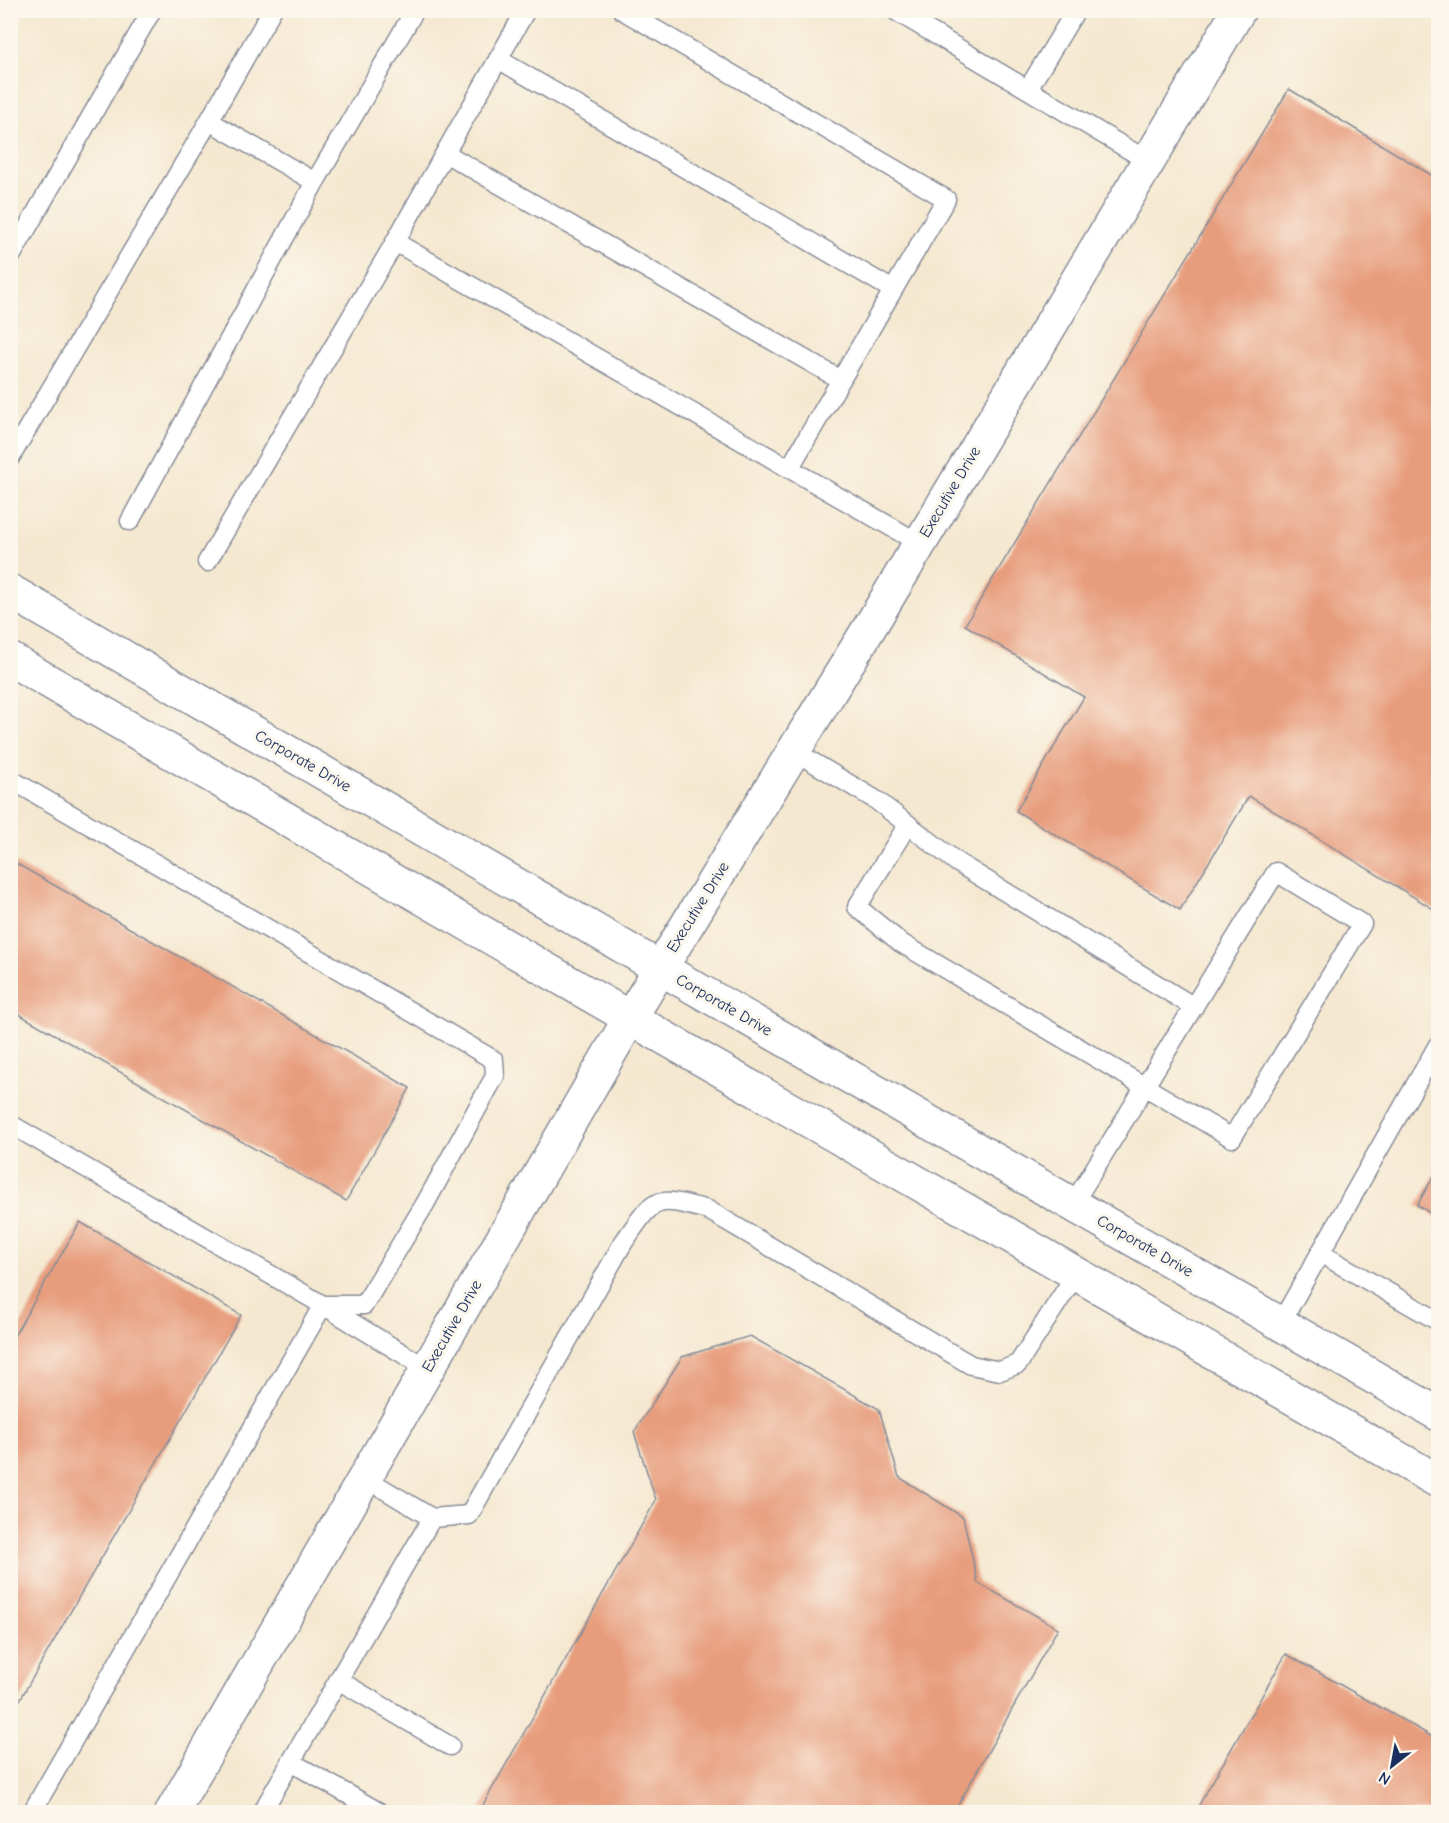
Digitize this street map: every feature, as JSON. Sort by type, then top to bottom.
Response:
[{"type":"street","name":"Executive Drive","points":[[172,1812],[630,1018],[794,751],[1239,10]]},
{"type":"street","name":"Corporate Drive","points":[[10,591],[660,968],[1438,1414]]},
{"type":"street","points":[[10,659],[630,1018],[1438,1481]]},
{"type":"lane","points":[[10,258],[152,10]]},
{"type":"lane","points":[[10,458],[272,10]]},
{"type":"lane","points":[[130,521],[315,182],[415,10]]},
{"type":"lane","points":[[207,562],[395,242],[526,10]]},
{"type":"lane","points":[[622,10],[946,199],[789,469]]},
{"type":"lane","points":[[894,10],[1148,161]]},
{"type":"lane","points":[[1028,89],[1076,10]]},
{"type":"lane","points":[[498,59],[893,290]]},
{"type":"lane","points":[[209,121],[315,182]]},
{"type":"lane","points":[[445,153],[841,380]]},
{"type":"lane","points":[[395,242],[919,543]]},
{"type":"lane","points":[[794,751],[876,800],[958,863],[1194,1007]]},
{"type":"lane","points":[[10,779],[494,1060],[495,1076],[425,1204],[364,1305],[323,1305]]},
{"type":"lane","points":[[908,824],[857,907],[901,943],[1144,1087],[1232,1138],[1362,924],[1276,872],[1194,1007],[1144,1087],[1073,1204]]},
{"type":"lane","points":[[1280,1324],[1438,1045]]},
{"type":"lane","points":[[10,1124],[323,1305],[428,1369]]},
{"type":"lane","points":[[365,1478],[432,1518],[469,1515],[623,1243],[648,1207],[669,1200],[708,1210],[971,1365],[1000,1371],[1018,1365],[1076,1274]]},
{"type":"lane","points":[[1320,1253],[1438,1321]]},
{"type":"lane","points":[[32,1812],[323,1305]]},
{"type":"lane","points":[[262,1812],[432,1518]]},
{"type":"lane","points":[[338,1680],[450,1746]]},
{"type":"lane","points":[[291,1762],[378,1812]]},
{"type":"building","points":[[1289,89],[1438,179],[1438,912],[1249,796],[1180,910],[1016,811],[1084,697],[965,625]]},
{"type":"building","points":[[10,860],[410,1088],[346,1201],[10,1009]]},
{"type":"building","points":[[1438,1169],[1438,1218],[1417,1205]]},
{"type":"building","points":[[80,1222],[241,1315],[10,1717],[10,1343]]},
{"type":"building","points":[[750,1336],[879,1409],[899,1477],[963,1517],[978,1583],[1058,1628],[954,1812],[479,1812],[656,1500],[634,1432],[682,1357]]},
{"type":"building","points":[[1286,1654],[1438,1740],[1438,1812],[1195,1812]]}]
